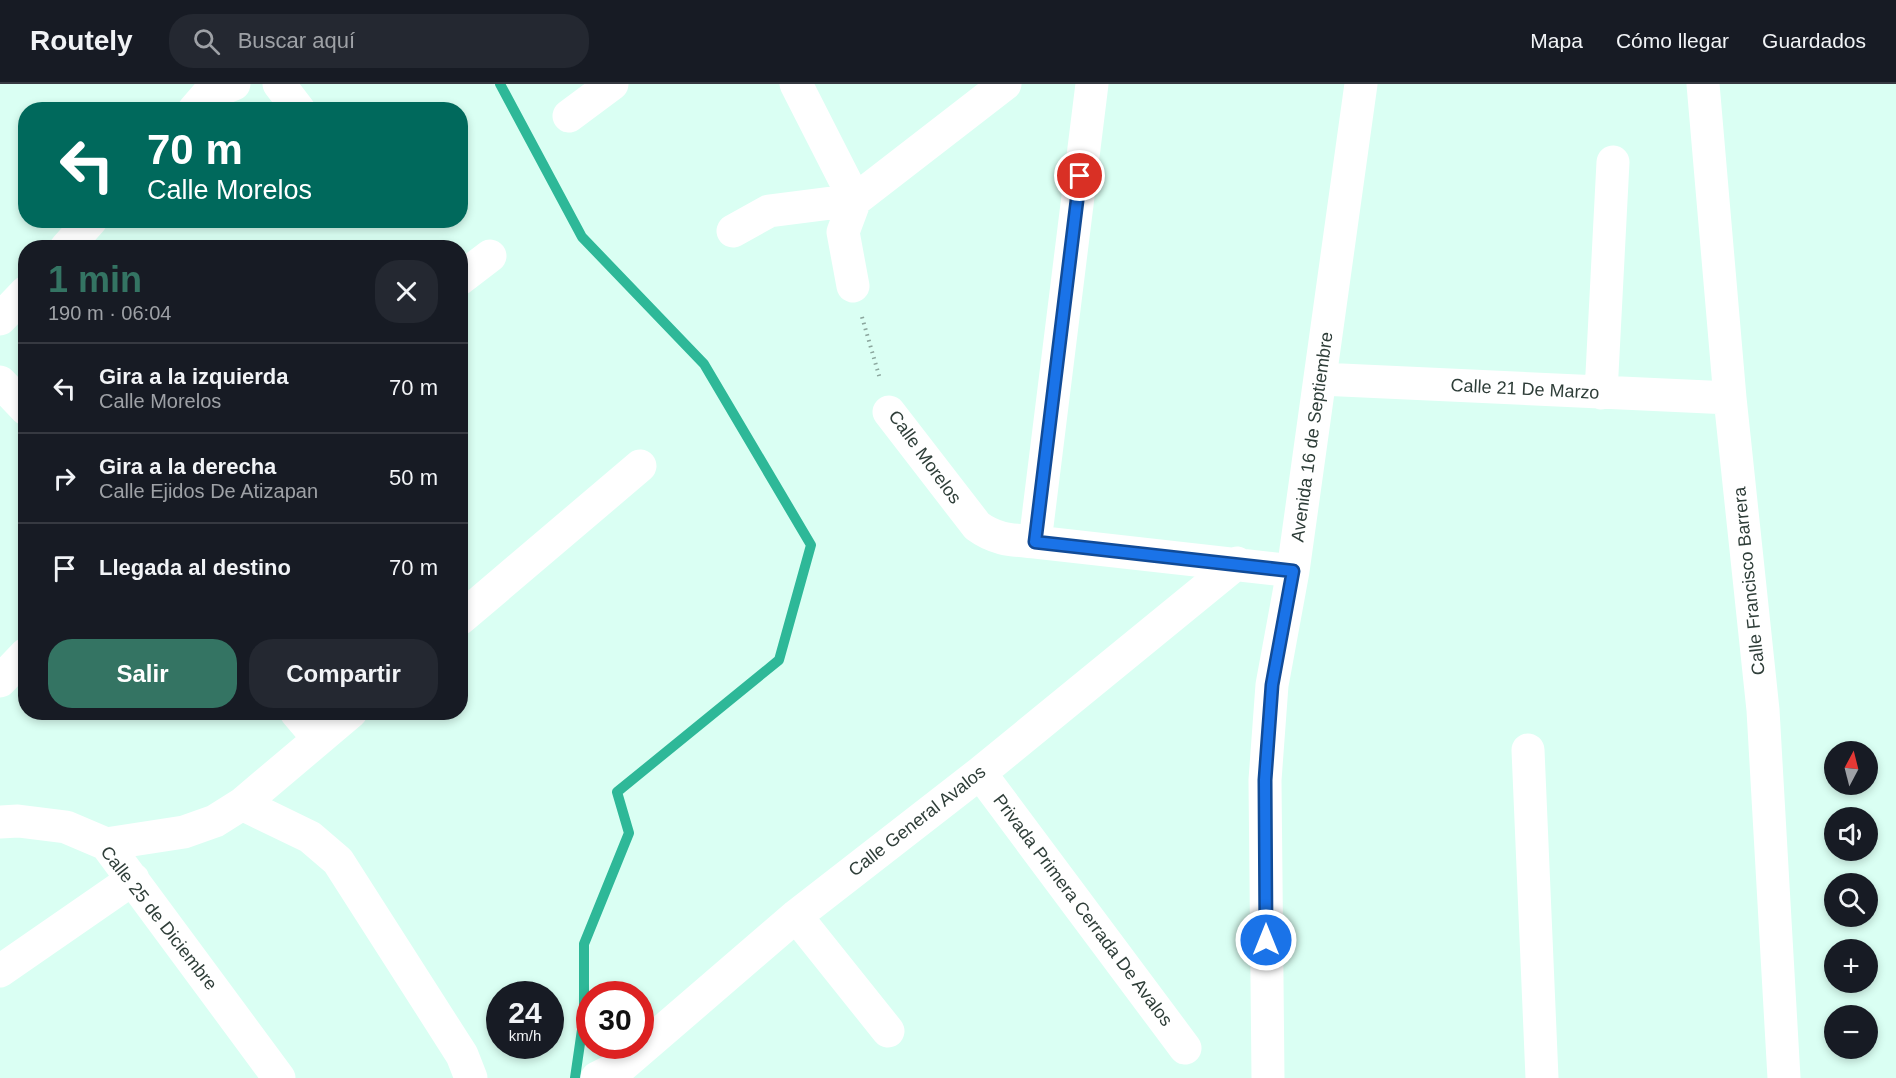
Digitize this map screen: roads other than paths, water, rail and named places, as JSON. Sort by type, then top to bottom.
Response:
[{"type":"street","points":[[279,84],[293,102]]},
{"type":"street","points":[[569,116],[612,84]]},
{"type":"street","points":[[796,84],[855,201]]},
{"type":"street","points":[[853,286],[843,232],[855,201],[1005,84]]},
{"type":"street","points":[[1035,542],[1092,84]]},
{"type":"street","name":"Avenida 16 de Septiembre","points":[[1268,1078],[1265,780],[1272,685],[1293,571],[1361,84]]},
{"type":"street","name":"Calle Francisco Barrera","points":[[1703,84],[1730,398],[1763,710],[1784,1078]]},
{"type":"street","points":[[1601,393],[1613,162]]},
{"type":"street","points":[[733,231],[769,211],[855,201]]},
{"type":"street","points":[[73,240],[84,228]]},
{"type":"street","points":[[468,273],[490,256]]},
{"type":"street","points":[[0,319],[18,300]]},
{"type":"street","name":"Calle 21 De Marzo","points":[[1320,379],[1730,398]]},
{"type":"street","points":[[0,382],[18,401]]},
{"type":"street","name":"Calle Morelos","points":[[889,412],[977,526],[988,534],[1002,538],[1293,571]]},
{"type":"street","points":[[468,612],[640,466]]},
{"type":"street","name":"Calle General Avalos","points":[[597,1078],[623,1065],[796,916],[980,773],[1237,563]]},
{"type":"street","points":[[0,681],[18,662]]},
{"type":"street","points":[[303,720],[319,739]]},
{"type":"street","points":[[106,844],[184,831],[215,821],[242,804],[342,720]]},
{"type":"street","points":[[1527,750],[1542,1078]]},
{"type":"street","name":"Privada Primera Cerrada De Avalos","points":[[980,773],[1185,1048]]},
{"type":"street","points":[[242,804],[310,837],[338,861],[462,1054],[471,1078]]},
{"type":"street","name":"Calle 25 de Diciembre","points":[[0,822],[18,821],[66,827],[106,844],[267,1073]]},
{"type":"street","points":[[0,971],[132,879]]},
{"type":"street","points":[[796,916],[888,1031]]},
{"type":"waterway","points":[[500,84],[582,237],[704,364],[811,545],[779,660],[617,792],[629,833],[584,944],[584,1016],[575,1078]]}]
